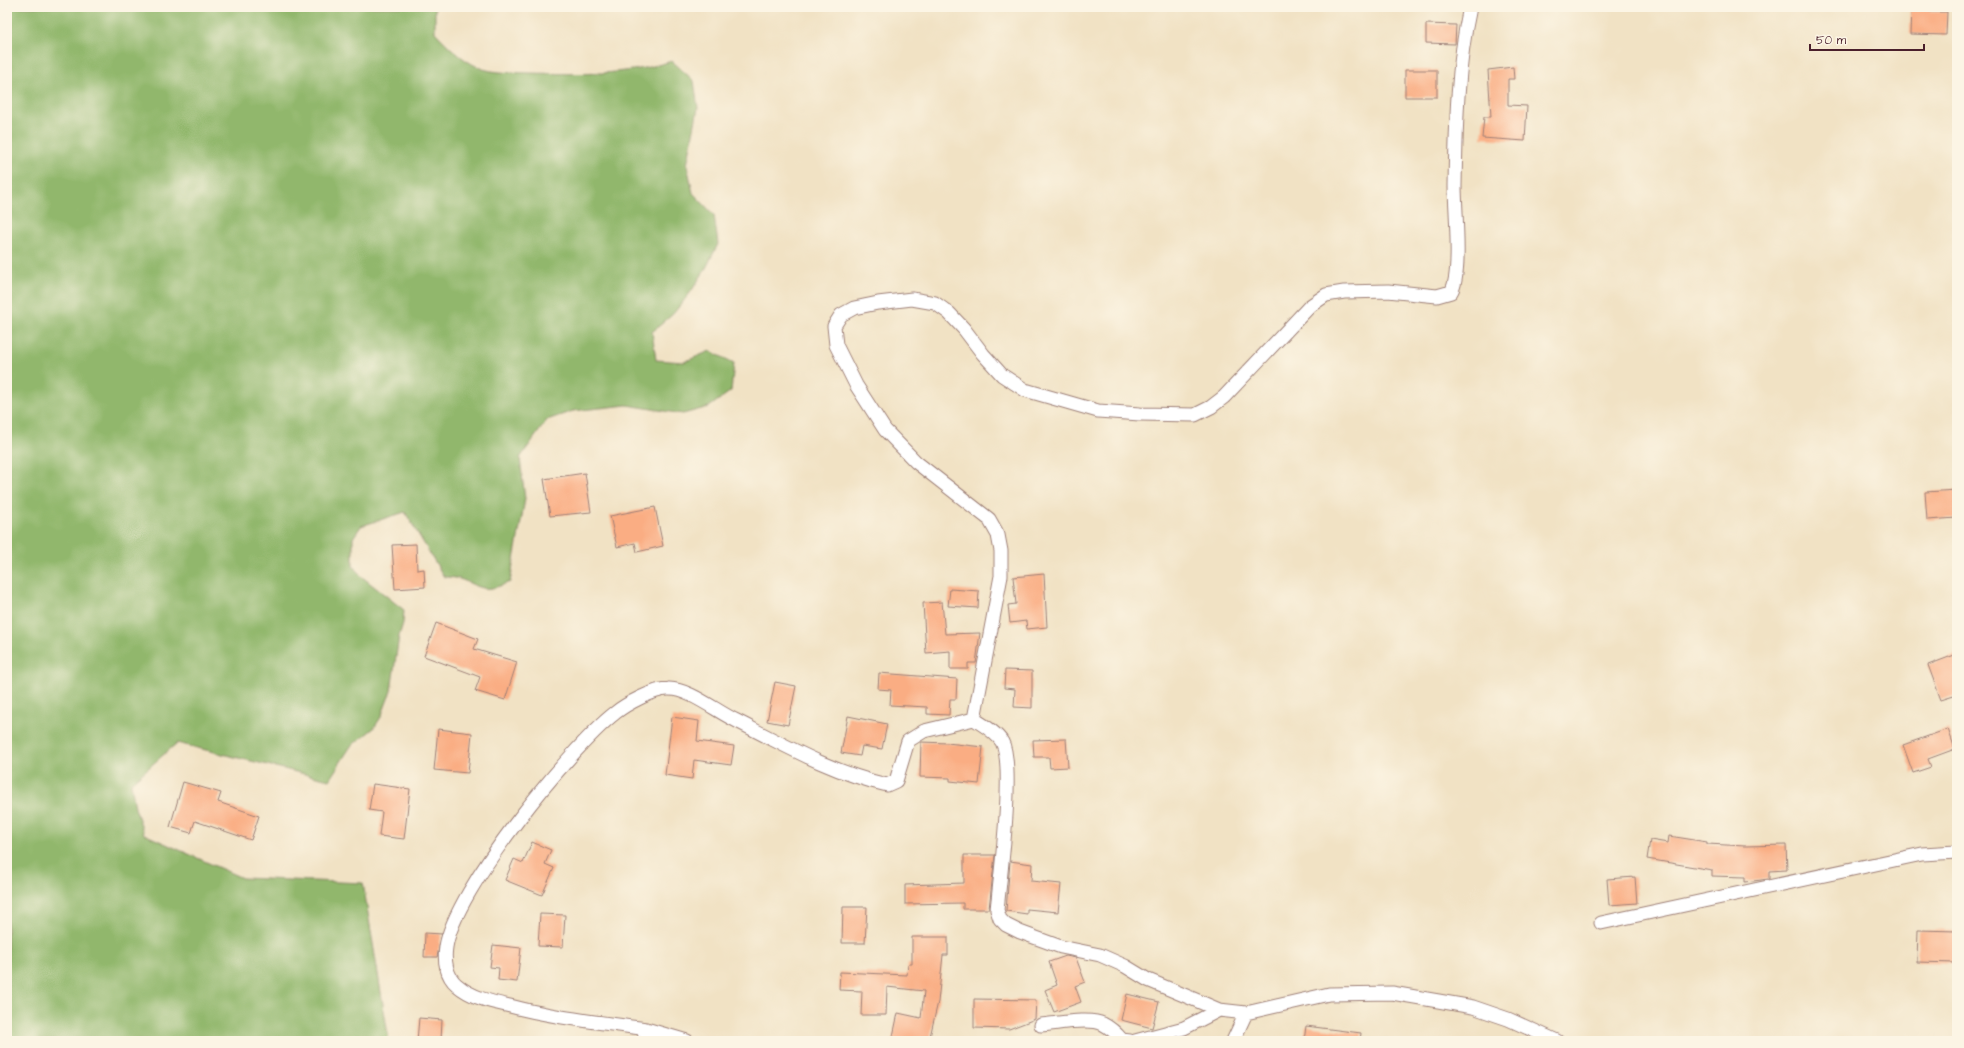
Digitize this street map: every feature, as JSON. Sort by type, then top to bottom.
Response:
[{"type":"street","points":[[974,719],[1001,576],[1001,551],[998,535],[989,520],[916,462],[885,430],[856,385],[836,345],[834,326],[842,315],[854,308],[878,303],[912,300],[935,303],[949,313],[959,323],[982,354],[1002,375],[1025,390],[1098,411],[1195,415],[1211,407],[1224,397],[1310,306],[1326,295],[1363,291],[1438,296],[1451,292],[1455,287],[1457,273],[1455,187],[1459,66],[1470,7]]},
{"type":"street","points":[[687,1041],[645,1035],[544,1015],[480,999],[456,985],[448,975],[446,964],[446,946],[452,927],[468,893],[493,855],[575,751],[616,712],[646,696],[662,689],[670,688],[681,690],[733,720],[823,764],[850,775],[887,785],[896,780],[908,741],[924,731],[974,719]]},
{"type":"street","points":[[974,719],[1001,741],[1005,750],[1007,787],[997,910],[1000,919],[1006,925],[1020,932],[1061,947],[1100,955],[1125,966],[1148,980],[1219,1010],[1246,1013],[1329,994],[1392,994],[1473,1007],[1508,1019],[1557,1041]]},
{"type":"street","points":[[1601,923],[1922,854],[1957,852]]},
{"type":"street","points":[[1134,1041],[1184,1028],[1219,1010]]},
{"type":"street","points":[[1233,1041],[1246,1013]]},
{"type":"street","points":[[1041,1025],[1086,1021],[1102,1023],[1115,1032],[1122,1040],[1130,1041]]},
{"type":"green space","points":[[7,7],[435,7],[435,32],[460,56],[478,67],[490,71],[510,73],[602,73],[637,69],[672,61],[694,81],[698,108],[687,165],[693,193],[714,215],[718,244],[705,270],[690,293],[673,314],[652,332],[656,360],[684,362],[710,351],[734,363],[731,391],[709,407],[683,414],[627,405],[573,411],[547,420],[520,458],[525,499],[510,582],[500,586],[483,588],[461,579],[444,577],[405,512],[361,526],[353,538],[353,566],[361,576],[404,610],[403,623],[399,636],[391,691],[381,717],[374,728],[351,746],[329,780],[177,743],[131,783],[135,808],[144,834],[242,878],[363,883],[389,1041],[7,1041]]},
{"type":"building","points":[[1911,7],[1930,7],[1930,12],[1947,12],[1946,35],[1910,34]]},
{"type":"building","points":[[1426,24],[1456,25],[1455,44],[1426,43]]},
{"type":"building","points":[[1513,67],[1514,79],[1508,79],[1508,105],[1527,106],[1525,141],[1482,138],[1484,117],[1491,117],[1488,70]]},
{"type":"building","points":[[1405,70],[1437,70],[1437,97],[1405,97]]},
{"type":"building","points":[[585,473],[591,512],[550,516],[544,479]]},
{"type":"building","points":[[1957,490],[1957,518],[1927,520],[1925,492]]},
{"type":"building","points":[[655,507],[663,546],[637,552],[635,543],[617,547],[610,516]]},
{"type":"building","points":[[416,544],[417,570],[424,569],[425,587],[395,589],[392,545]]},
{"type":"building","points":[[1044,574],[1047,627],[1027,629],[1026,621],[1010,623],[1008,605],[1016,604],[1013,577]]},
{"type":"building","points":[[950,589],[979,591],[978,608],[948,606]]},
{"type":"building","points":[[942,602],[945,634],[980,633],[976,663],[968,663],[968,669],[950,669],[950,651],[926,653],[923,603]]},
{"type":"building","points":[[436,623],[478,639],[474,649],[517,662],[505,700],[475,691],[480,677],[424,656]]},
{"type":"building","points":[[1957,654],[1957,695],[1941,700],[1928,665]]},
{"type":"building","points":[[1005,670],[1032,671],[1032,708],[1014,707],[1015,689],[1004,688]]},
{"type":"building","points":[[879,673],[957,679],[956,699],[950,699],[949,715],[927,714],[927,707],[890,705],[891,690],[878,689]]},
{"type":"building","points":[[775,682],[796,686],[788,725],[767,721]]},
{"type":"building","points":[[848,716],[887,724],[882,749],[862,746],[860,756],[841,753]]},
{"type":"building","points":[[672,717],[699,721],[697,741],[734,746],[731,765],[694,760],[692,779],[665,775]]},
{"type":"building","points":[[438,729],[472,733],[468,773],[434,770]]},
{"type":"building","points":[[1948,729],[1955,749],[1928,759],[1931,767],[1913,773],[1903,745]]},
{"type":"building","points":[[1066,739],[1068,767],[1050,768],[1049,757],[1034,757],[1033,740]]},
{"type":"building","points":[[921,742],[983,747],[979,784],[950,781],[950,778],[920,777]]},
{"type":"building","points":[[183,782],[221,793],[218,802],[259,816],[251,840],[195,821],[191,833],[170,827]]},
{"type":"building","points":[[373,784],[410,789],[404,839],[379,836],[382,812],[369,810]]},
{"type":"building","points":[[1669,836],[1707,842],[1707,844],[1745,846],[1786,845],[1787,870],[1769,871],[1769,879],[1745,882],[1745,877],[1712,876],[1712,870],[1647,859],[1650,840],[1668,843]]},
{"type":"building","points":[[532,842],[551,850],[545,864],[554,868],[542,895],[505,880],[514,859],[523,863]]},
{"type":"building","points":[[964,855],[995,855],[989,909],[963,909],[963,903],[905,904],[905,885],[964,883]]},
{"type":"building","points":[[1010,861],[1032,864],[1031,881],[1061,884],[1058,912],[1027,909],[1027,914],[1006,911]]},
{"type":"building","points":[[1635,877],[1637,903],[1609,905],[1607,879]]},
{"type":"building","points":[[843,907],[867,907],[865,943],[842,943]]},
{"type":"building","points":[[540,914],[565,915],[563,947],[538,946]]},
{"type":"building","points":[[1918,930],[1957,931],[1956,963],[1917,962]]},
{"type":"building","points":[[425,933],[442,934],[437,957],[424,957]]},
{"type":"building","points":[[912,937],[948,937],[948,955],[943,955],[938,1002],[929,1041],[892,1041],[898,1013],[921,1018],[924,991],[887,987],[886,1015],[861,1015],[862,991],[839,990],[840,972],[907,975],[908,964],[912,964]]},
{"type":"building","points":[[493,945],[521,948],[517,982],[498,980],[499,968],[490,967]]},
{"type":"building","points":[[1066,956],[1076,958],[1085,982],[1075,986],[1081,1002],[1054,1012],[1045,990],[1057,985],[1049,962]]},
{"type":"building","points":[[1127,994],[1159,1002],[1152,1028],[1121,1020]]},
{"type":"building","points":[[974,999],[1036,1000],[1035,1019],[1009,1029],[974,1028]]},
{"type":"building","points":[[419,1018],[442,1020],[441,1041],[417,1041]]},
{"type":"building","points":[[1306,1026],[1361,1033],[1360,1041],[1304,1041]]}]
